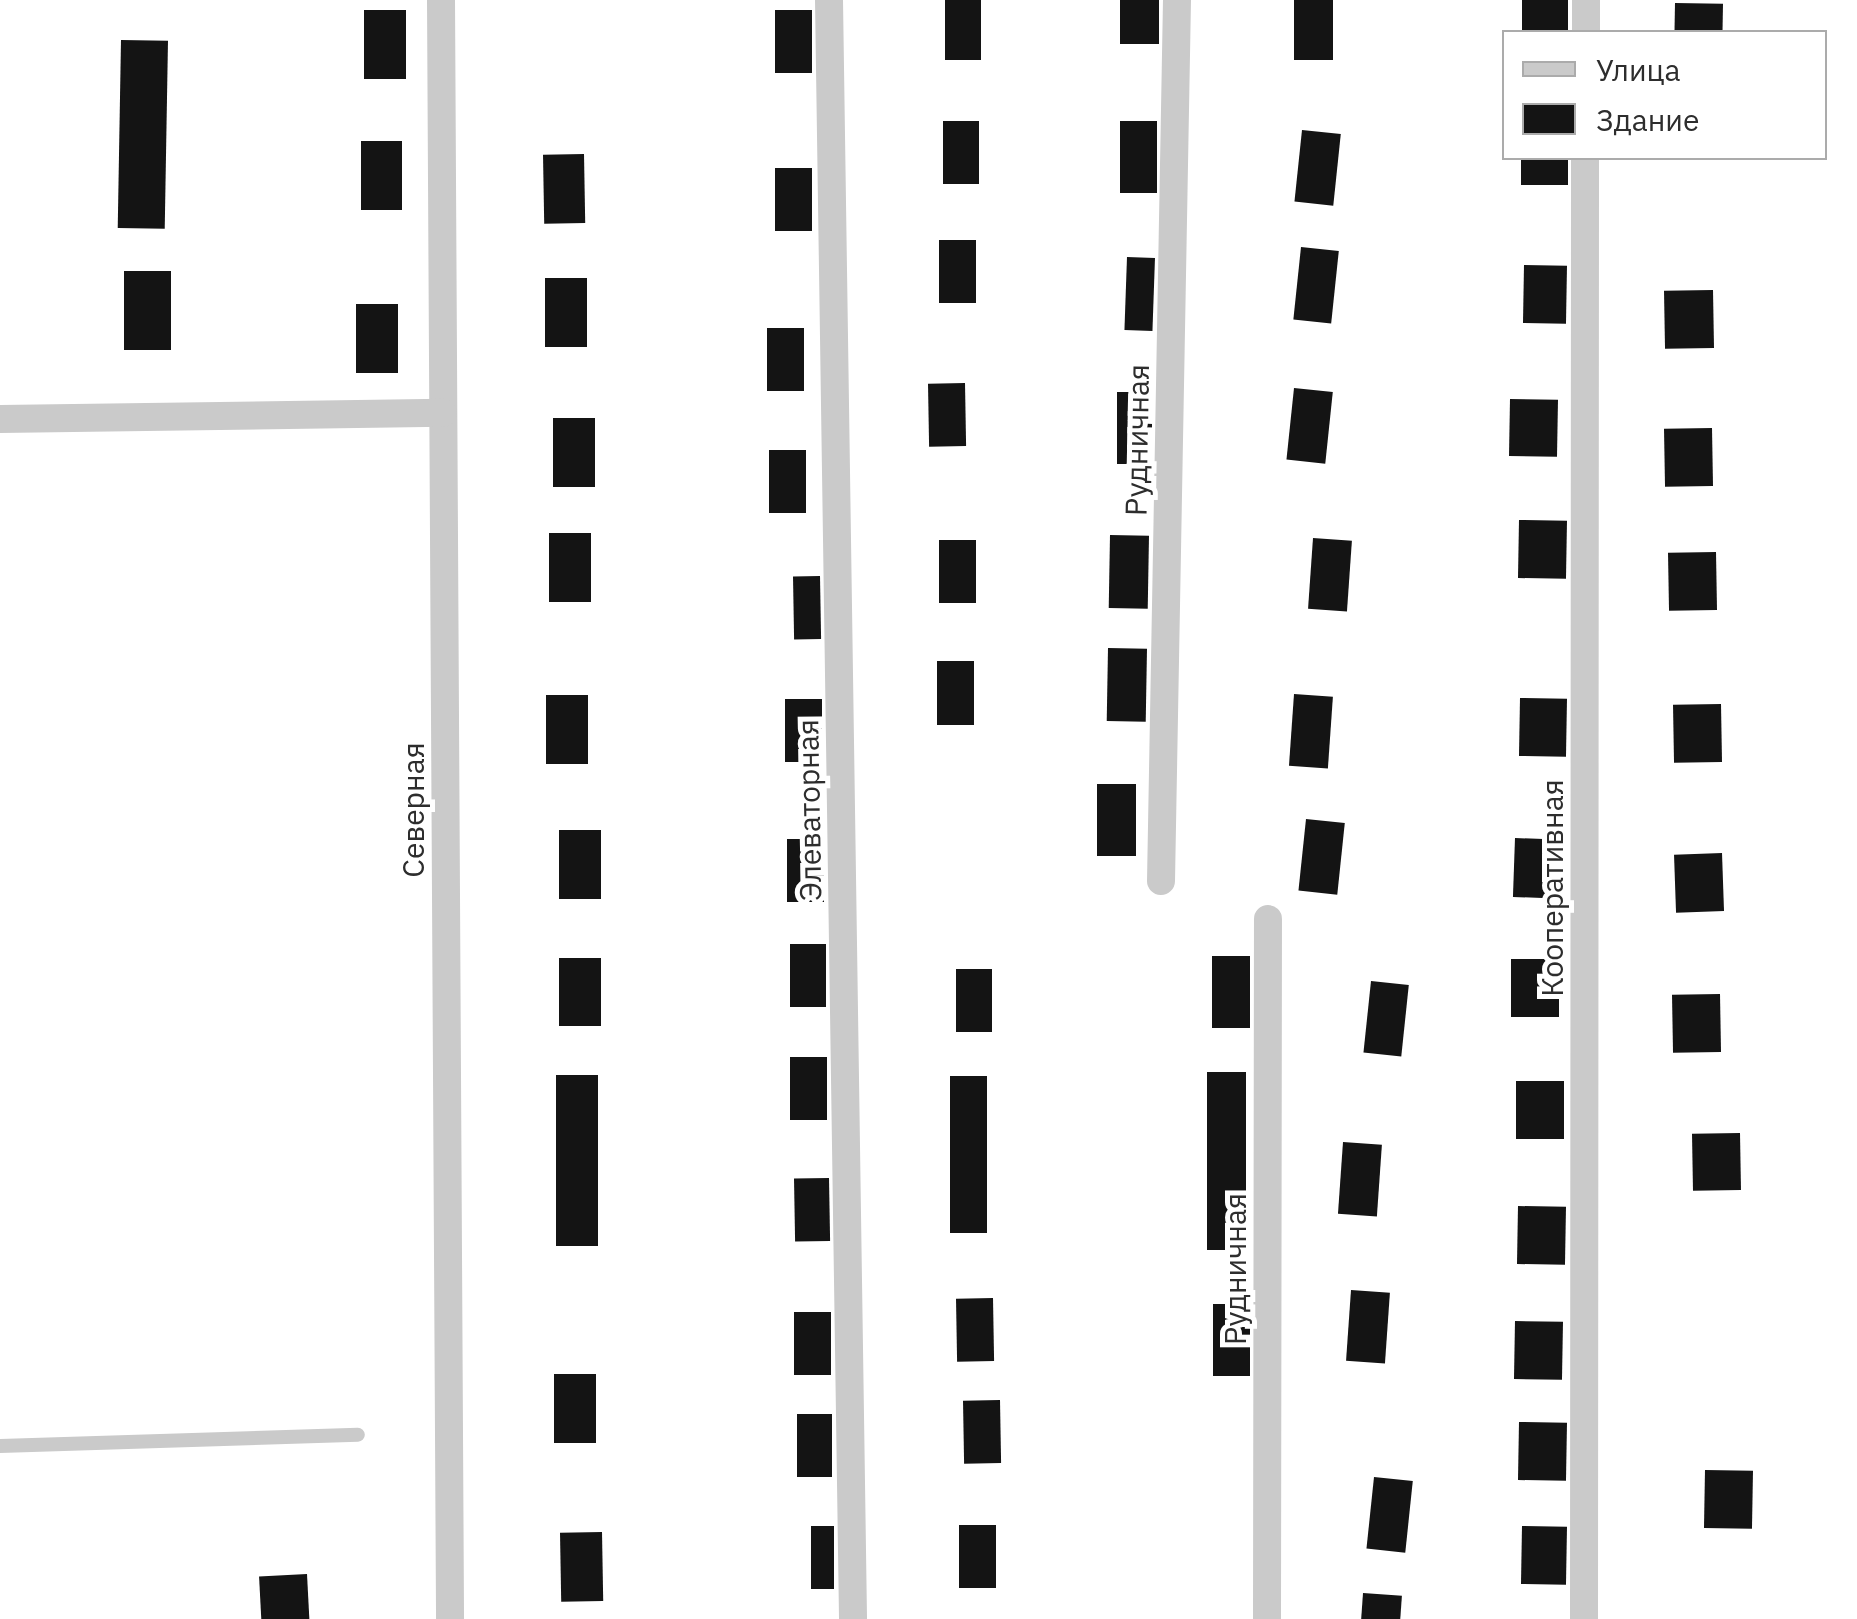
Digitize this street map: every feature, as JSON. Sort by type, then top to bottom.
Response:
[{"type":"street","name":"Северная","points":[[441,0],[450,1619]]},
{"type":"street","name":"Элеваторная","points":[[829,0],[853,1619]]},
{"type":"street","name":"Рудничная","points":[[1162,881],[1177,0]]},
{"type":"street","points":[[1586,0],[1586,30]]},
{"type":"street","name":"Кооперативная","points":[[1584,1619],[1586,160]]},
{"type":"street","points":[[0,419],[443,413]]},
{"type":"street","name":"Рудничная","points":[[1267,1619],[1268,920]]},
{"type":"lane","points":[[0,1446],[358,1436]]},
{"type":"building","points":[[945,0],[981,0],[981,60],[945,60]]},
{"type":"building","points":[[1120,0],[1159,0],[1159,44],[1120,44]]},
{"type":"building","points":[[1294,0],[1333,0],[1333,60],[1294,60]]},
{"type":"building","points":[[1522,0],[1568,0],[1568,30],[1522,30]]},
{"type":"building","points":[[1675,3],[1723,4],[1723,30],[1675,30]]},
{"type":"building","points":[[364,10],[406,10],[406,79],[364,79]]},
{"type":"building","points":[[775,10],[812,10],[812,73],[775,73]]},
{"type":"building","points":[[121,40],[168,41],[165,229],[118,228]]},
{"type":"building","points":[[943,121],[979,121],[979,184],[943,184]]},
{"type":"building","points":[[1120,121],[1157,121],[1157,193],[1120,193]]},
{"type":"building","points":[[1302,130],[1341,134],[1333,206],[1294,202]]},
{"type":"building","points":[[361,141],[402,141],[402,210],[361,210]]},
{"type":"building","points":[[584,154],[585,223],[544,224],[543,155]]},
{"type":"building","points":[[1521,160],[1568,160],[1568,185],[1521,185]]},
{"type":"building","points":[[775,168],[812,168],[812,231],[775,231]]},
{"type":"building","points":[[939,240],[976,240],[976,303],[939,303]]},
{"type":"building","points":[[1301,247],[1339,251],[1331,324],[1293,320]]},
{"type":"building","points":[[1127,257],[1155,258],[1152,331],[1124,330]]},
{"type":"building","points":[[1524,265],[1567,266],[1566,324],[1523,323]]},
{"type":"building","points":[[124,271],[171,271],[171,350],[124,350]]},
{"type":"building","points":[[545,278],[587,278],[587,347],[545,347]]},
{"type":"building","points":[[1713,290],[1714,348],[1665,349],[1664,291]]},
{"type":"building","points":[[356,304],[398,304],[398,373],[356,373]]},
{"type":"building","points":[[767,328],[804,328],[804,391],[767,391]]},
{"type":"building","points":[[965,383],[966,446],[929,447],[928,384]]},
{"type":"building","points":[[1294,388],[1333,392],[1325,464],[1286,460]]},
{"type":"building","points":[[1117,392],[1152,392],[1152,464],[1117,464]]},
{"type":"building","points":[[1510,399],[1558,400],[1557,457],[1509,456]]},
{"type":"building","points":[[553,418],[595,418],[595,487],[553,487]]},
{"type":"building","points":[[1712,428],[1713,486],[1665,487],[1664,429]]},
{"type":"building","points":[[769,450],[806,450],[806,513],[769,513]]},
{"type":"building","points":[[1519,520],[1567,521],[1566,579],[1518,578]]},
{"type":"building","points":[[549,533],[591,533],[591,602],[549,602]]},
{"type":"building","points":[[1110,535],[1149,536],[1148,609],[1109,608]]},
{"type":"building","points":[[1313,538],[1352,541],[1347,612],[1308,609]]},
{"type":"building","points":[[939,540],[976,540],[976,603],[939,603]]},
{"type":"building","points":[[1716,552],[1717,610],[1669,611],[1668,553]]},
{"type":"building","points":[[793,576],[820,576],[821,639],[794,639]]},
{"type":"building","points":[[1108,648],[1147,649],[1146,722],[1107,721]]},
{"type":"building","points":[[937,661],[974,661],[974,725],[937,725]]},
{"type":"building","points":[[1294,694],[1333,697],[1328,769],[1289,766]]},
{"type":"building","points":[[546,695],[588,695],[588,764],[546,764]]},
{"type":"building","points":[[1520,698],[1567,699],[1566,757],[1519,756]]},
{"type":"building","points":[[785,699],[822,699],[822,762],[785,762]]},
{"type":"building","points":[[1721,704],[1722,762],[1674,763],[1673,705]]},
{"type":"building","points":[[1097,784],[1136,784],[1136,856],[1097,856]]},
{"type":"building","points":[[1306,819],[1345,823],[1337,895],[1298,891]]},
{"type":"building","points":[[559,830],[601,830],[601,899],[559,899]]},
{"type":"building","points":[[1515,838],[1563,840],[1561,899],[1513,897]]},
{"type":"building","points":[[787,839],[824,839],[824,902],[787,902]]},
{"type":"building","points":[[1722,853],[1724,911],[1676,913],[1674,855]]},
{"type":"building","points":[[790,944],[826,944],[826,1007],[790,1007]]},
{"type":"building","points":[[1212,956],[1250,956],[1250,1028],[1212,1028]]},
{"type":"building","points":[[559,958],[601,958],[601,1026],[559,1026]]},
{"type":"building","points":[[1511,959],[1559,959],[1559,1017],[1511,1017]]},
{"type":"building","points":[[956,969],[992,969],[992,1032],[956,1032]]},
{"type":"building","points":[[1371,981],[1409,985],[1401,1057],[1363,1053]]},
{"type":"building","points":[[1720,994],[1721,1052],[1673,1053],[1672,995]]},
{"type":"building","points":[[790,1057],[827,1057],[827,1120],[790,1120]]},
{"type":"building","points":[[1207,1072],[1246,1072],[1246,1250],[1207,1250]]},
{"type":"building","points":[[556,1075],[598,1075],[598,1246],[556,1246]]},
{"type":"building","points":[[950,1076],[987,1076],[987,1233],[950,1233]]},
{"type":"building","points":[[1516,1081],[1564,1081],[1564,1139],[1516,1139]]},
{"type":"building","points":[[1740,1133],[1741,1190],[1693,1191],[1692,1134]]},
{"type":"building","points":[[1343,1142],[1382,1145],[1377,1217],[1338,1214]]},
{"type":"building","points":[[829,1178],[830,1241],[795,1242],[794,1179]]},
{"type":"building","points":[[1518,1206],[1566,1207],[1565,1265],[1517,1264]]},
{"type":"building","points":[[1351,1290],[1390,1293],[1385,1364],[1346,1361]]},
{"type":"building","points":[[993,1298],[994,1361],[957,1362],[956,1299]]},
{"type":"building","points":[[1213,1304],[1250,1304],[1250,1376],[1213,1376]]},
{"type":"building","points":[[794,1312],[831,1312],[831,1375],[794,1375]]},
{"type":"building","points":[[1515,1321],[1563,1322],[1562,1380],[1514,1379]]},
{"type":"building","points":[[554,1374],[596,1374],[596,1443],[554,1443]]},
{"type":"building","points":[[1000,1400],[1001,1463],[964,1464],[963,1401]]},
{"type":"building","points":[[797,1414],[832,1414],[832,1477],[797,1477]]},
{"type":"building","points":[[1519,1422],[1567,1423],[1566,1481],[1518,1480]]},
{"type":"building","points":[[1705,1470],[1753,1471],[1752,1529],[1704,1528]]},
{"type":"building","points":[[1374,1477],[1413,1481],[1405,1553],[1366,1549]]},
{"type":"building","points":[[959,1525],[996,1525],[996,1588],[959,1588]]},
{"type":"building","points":[[811,1526],[834,1526],[834,1589],[811,1589]]},
{"type":"building","points":[[1522,1526],[1567,1527],[1566,1585],[1521,1584]]},
{"type":"building","points":[[602,1532],[603,1601],[561,1602],[560,1533]]},
{"type":"building","points":[[307,1574],[309,1619],[261,1619],[259,1577]]},
{"type":"building","points":[[1363,1593],[1402,1596],[1400,1619],[1361,1619]]}]
